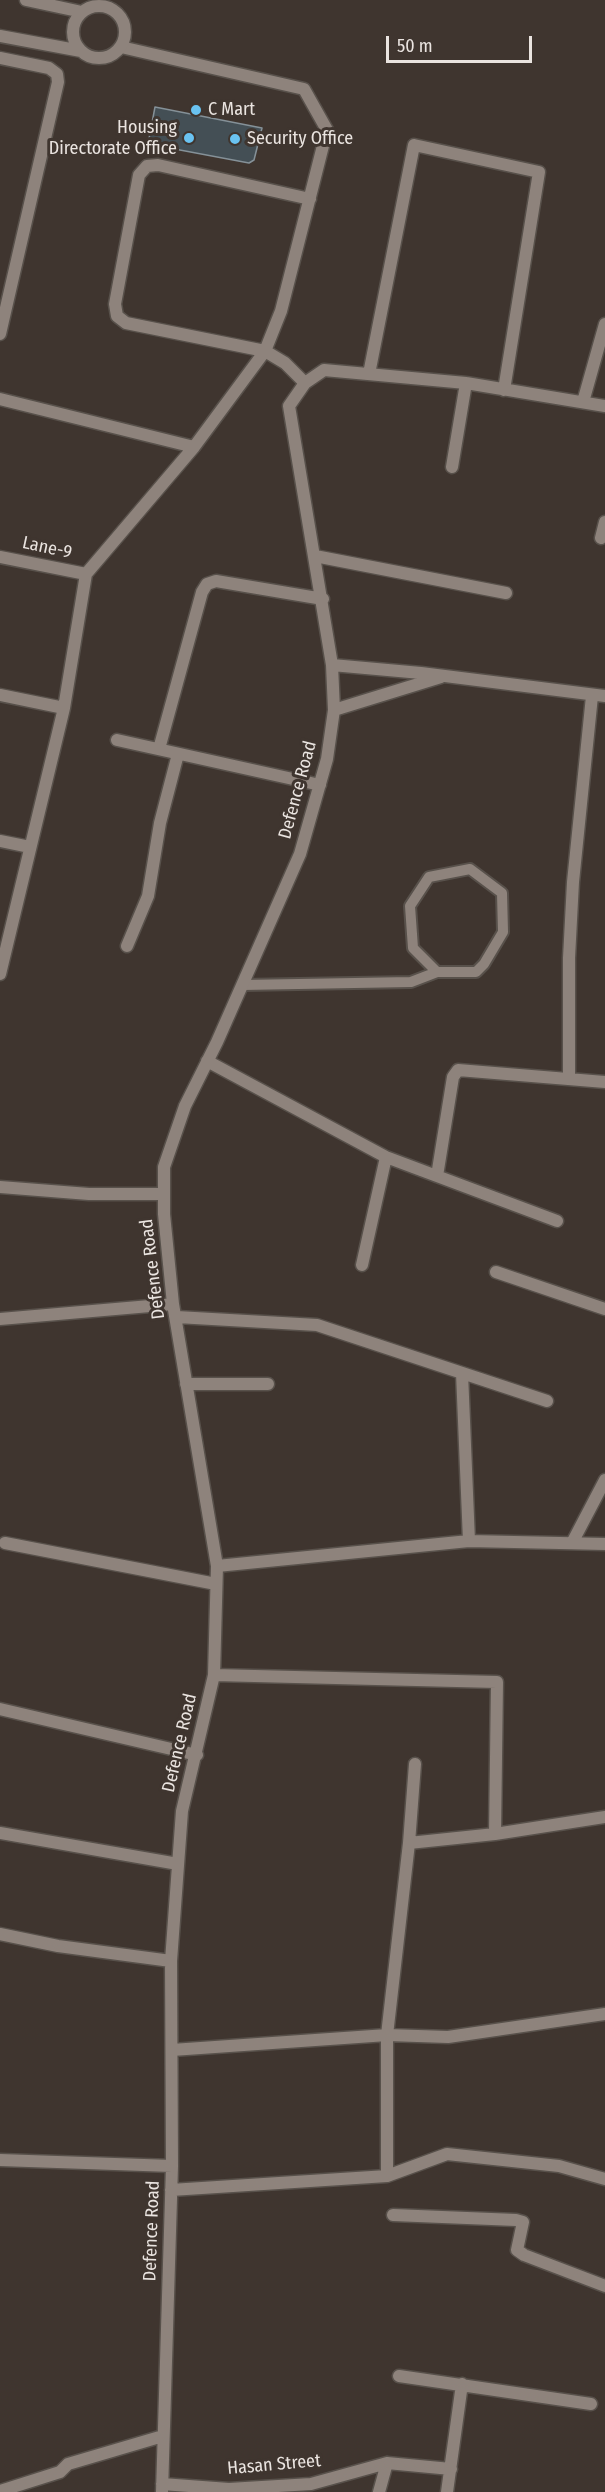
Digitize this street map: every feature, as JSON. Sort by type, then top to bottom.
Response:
[{"type":"street","points":[[26,0],[82,12]]},
{"type":"street","points":[[117,13],[120,0]]},
{"type":"street","points":[[0,36],[81,51],[94,58],[109,57],[121,47],[126,33],[122,19],[117,13],[97,3],[82,12],[74,24],[73,31],[81,51]]},
{"type":"street","points":[[0,974],[64,708],[86,574],[194,447],[266,351],[281,311],[327,130],[304,89],[121,47]]},
{"type":"street","points":[[0,58],[49,68],[57,74],[58,82],[0,333]]},
{"type":"street","points":[[369,375],[414,145],[539,172],[504,390]]},
{"type":"street","points":[[310,199],[158,165],[147,166],[140,175],[115,304],[117,316],[126,323],[266,351],[285,363],[305,382],[324,370],[466,383],[605,406]]},
{"type":"street","points":[[583,402],[605,324]]},
{"type":"street","name":"Defence Road","points":[[162,2488],[172,2166],[171,1960],[182,1810],[197,1755],[214,1675],[217,1566],[175,1310],[164,1194],[164,1167],[185,1106],[300,854],[320,785],[334,711],[332,665],[323,599],[289,406],[305,382]]},
{"type":"street","points":[[452,466],[466,383]]},
{"type":"street","points":[[0,399],[194,447]]},
{"type":"street","points":[[602,538],[605,522]]},
{"type":"street","points":[[315,556],[506,593]]},
{"type":"street","name":"Lane-9","points":[[0,557],[86,574]]},
{"type":"street","points":[[159,750],[202,592],[207,584],[216,582],[323,599]]},
{"type":"street","points":[[332,665],[445,676],[599,696],[572,904],[568,958],[569,1079]]},
{"type":"street","points":[[334,711],[445,676]]},
{"type":"street","points":[[0,695],[64,708]]},
{"type":"street","points":[[117,740],[320,785]]},
{"type":"street","points":[[128,946],[148,896],[160,823],[178,754]]},
{"type":"street","points":[[0,841],[30,847]]},
{"type":"street","points":[[207,1061],[386,1157],[557,1221]]},
{"type":"street","points":[[437,1176],[453,1077],[458,1070],[605,1082]]},
{"type":"street","points":[[362,1265],[386,1157]]},
{"type":"street","points":[[0,1187],[89,1194],[164,1194]]},
{"type":"street","points":[[496,1272],[605,1309]]},
{"type":"street","points":[[0,1319],[175,1310],[317,1325],[547,1401]]},
{"type":"street","points":[[462,1373],[469,1541]]},
{"type":"street","points":[[186,1384],[268,1384]]},
{"type":"street","points":[[572,1543],[605,1480]]},
{"type":"street","points":[[217,1566],[469,1541],[605,1544]]},
{"type":"street","points":[[5,1543],[216,1584]]},
{"type":"street","points":[[214,1675],[497,1682],[495,1834]]},
{"type":"street","points":[[0,1709],[197,1755]]},
{"type":"street","points":[[387,2176],[387,2035],[410,1843],[415,1764]]},
{"type":"street","points":[[410,1843],[495,1834],[605,1816]]},
{"type":"street","points":[[0,1833],[178,1864]]},
{"type":"street","points":[[0,1934],[58,1946],[171,1960]]},
{"type":"street","points":[[172,2050],[387,2035],[448,2037],[605,2014]]},
{"type":"street","points":[[171,2190],[387,2176],[447,2154],[559,2166],[605,2179]]},
{"type":"street","points":[[0,2160],[172,2166]]},
{"type":"street","points":[[393,2215],[523,2222],[517,2250],[524,2255],[605,2286]]},
{"type":"street","points":[[399,2376],[591,2404]]},
{"type":"street","points":[[447,2492],[462,2385]]},
{"type":"street","points":[[0,2491],[60,2472],[68,2464],[164,2436]]},
{"type":"street","points":[[379,2492],[387,2463],[451,2469]]},
{"type":"street","name":"Hasan Street","points":[[162,2488],[311,2488],[387,2463]]},
{"type":"lane","points":[[242,985],[411,982],[437,972],[477,972],[503,932],[502,893],[470,869],[429,877],[410,906],[413,948],[437,972]]},
{"type":"building","points":[[155,107],[262,128],[254,160],[249,163],[148,144]]},
{"type":"place","name":"C Mart","points":[[196,110]]},
{"type":"place","name":"Housing Directorate Office","points":[[189,138]]},
{"type":"place","name":"Security Office","points":[[235,139]]}]
